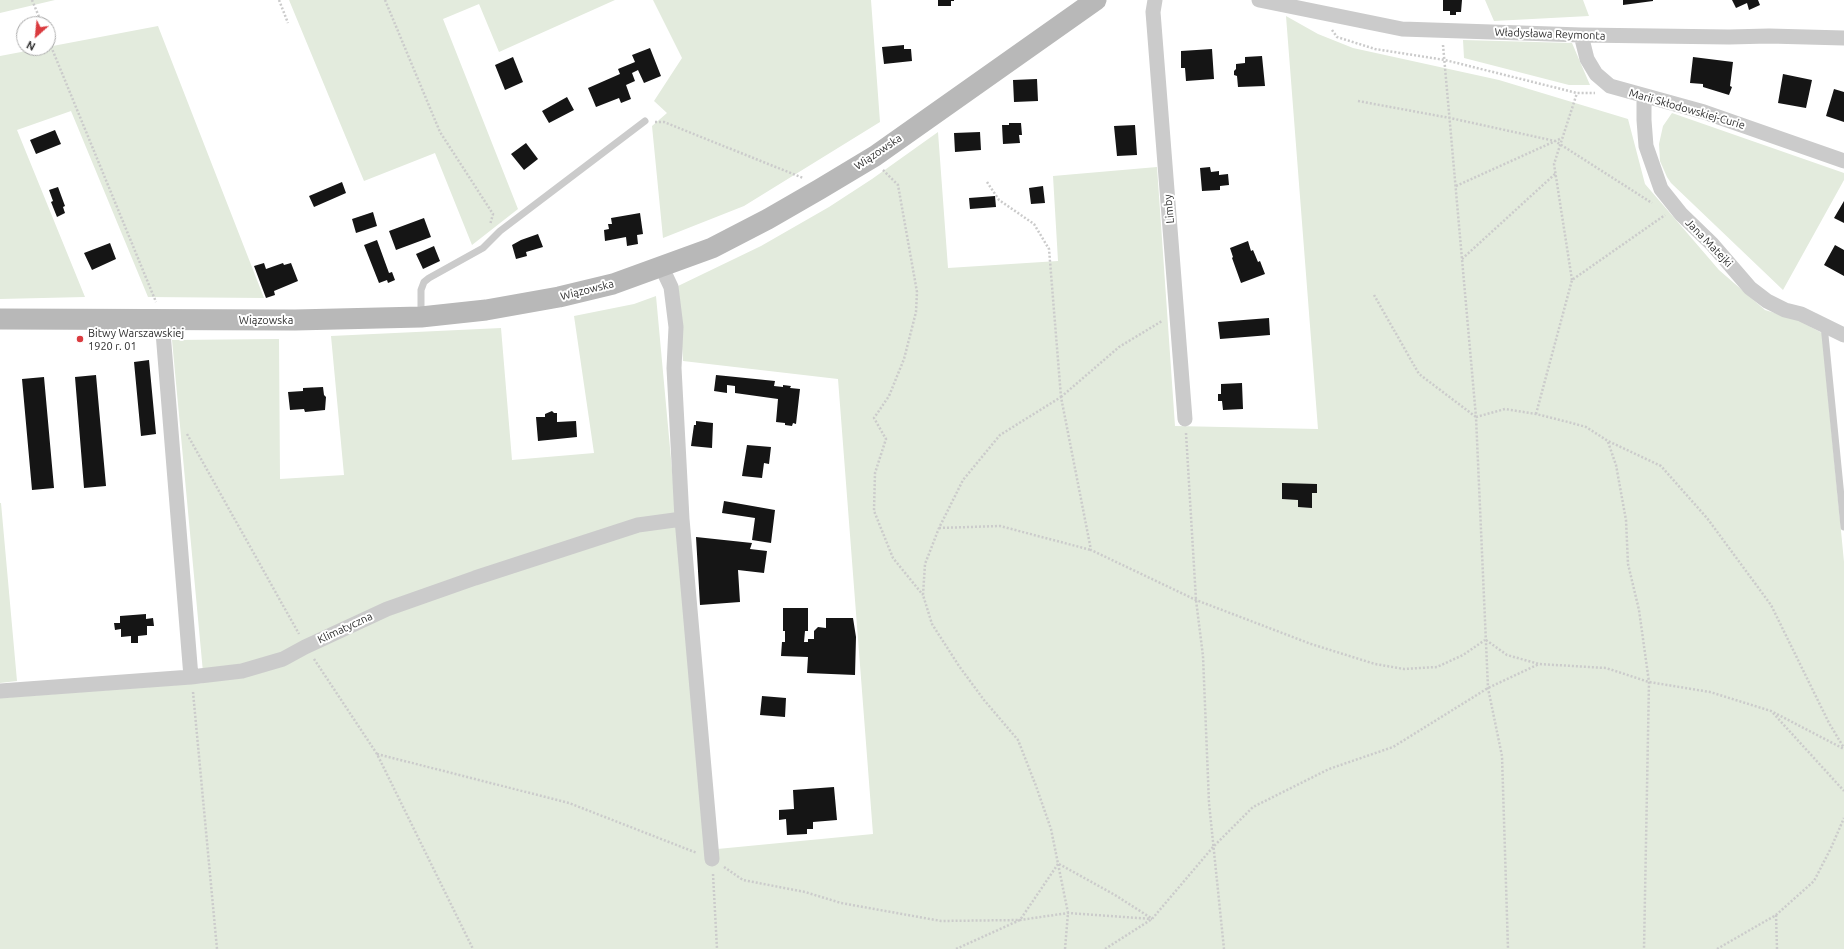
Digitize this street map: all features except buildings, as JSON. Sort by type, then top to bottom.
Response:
[{"type":"main road","name":"Wiązowska","points":[[0,319],[302,320],[421,317],[486,310],[559,297],[613,284],[662,268],[712,248],[768,219],[820,189],[875,156],[1096,0]]},
{"type":"street","name":"Limby","points":[[1155,0],[1153,12],[1185,419]]},
{"type":"street","name":"Władysława Reymonta","points":[[1258,0],[1402,29],[1581,35],[1844,38]]},
{"type":"street","name":"Marii Skłodowskiej-Curie","points":[[1581,35],[1587,59],[1596,74],[1610,86],[1644,97],[1704,112],[1844,161]]},
{"type":"street","name":"Jana Matejki","points":[[1644,97],[1646,146],[1661,189],[1681,214],[1712,244],[1750,288],[1767,301],[1785,310],[1801,314],[1844,335]]},
{"type":"street","points":[[662,268],[671,286],[676,327],[674,368],[682,519],[712,859]]},
{"type":"street","points":[[162,320],[191,677]]},
{"type":"street","name":"Klimatyczna","points":[[0,691],[191,677],[242,671],[283,659],[387,609],[475,578],[638,525],[682,519]]},
{"type":"lane","points":[[421,317],[421,290],[424,282],[483,248],[500,231],[645,121]]},
{"type":"lane","points":[[1824,325],[1844,526]]},
{"type":"path","points":[[32,0],[39,16]]},
{"type":"path","points":[[280,0],[288,23]]},
{"type":"path","points":[[385,0],[440,132],[493,214],[483,248]]},
{"type":"path","points":[[1315,11],[1337,37],[1375,49],[1445,60],[1577,93],[1596,93],[1610,86]]},
{"type":"path","points":[[1442,30],[1476,417],[1488,688],[1502,756],[1508,949]]},
{"type":"path","points":[[55,56],[162,320]]},
{"type":"path","points":[[1536,414],[1572,280],[1554,164],[1577,93]]},
{"type":"path","points":[[1358,100],[1555,141],[1654,205]]},
{"type":"path","points":[[645,121],[664,122],[803,178],[820,189]]},
{"type":"path","points":[[1456,186],[1562,138]]},
{"type":"path","points":[[880,168],[898,185],[917,292],[916,312],[904,359],[889,396],[874,418],[886,439],[875,473],[874,511],[893,558],[923,595]]},
{"type":"path","points":[[1462,259],[1556,174]]},
{"type":"path","points":[[987,182],[999,200],[1034,224],[1049,249],[1061,397],[1091,550]]},
{"type":"path","points":[[1572,280],[1668,213],[1661,209]]},
{"type":"path","points":[[1374,295],[1419,374],[1476,417]]},
{"type":"path","points":[[1065,949],[1068,913],[1051,829],[1018,740],[984,700],[959,666],[932,624],[923,595],[925,564],[939,528],[963,480],[1000,435],[1061,397],[1119,347],[1177,312]]},
{"type":"path","points":[[1476,417],[1505,409],[1536,414],[1586,427],[1608,441],[1661,466],[1707,518],[1771,605],[1829,723],[1844,749]]},
{"type":"path","points":[[1185,419],[1196,600],[1204,656],[1209,803],[1224,949]]},
{"type":"path","points":[[187,434],[306,647],[377,754],[473,949]]},
{"type":"path","points":[[1608,441],[1616,465],[1626,520],[1628,564],[1639,610],[1650,682],[1644,949]]},
{"type":"path","points":[[939,528],[1000,526],[1091,550],[1196,600],[1311,644],[1375,664],[1404,669],[1437,667],[1463,656],[1485,640]]},
{"type":"path","points":[[1485,640],[1507,655],[1539,664],[1606,668],[1650,682],[1710,692],[1771,711],[1844,749]]},
{"type":"path","points":[[1105,949],[1152,919],[1213,847],[1253,807],[1329,769],[1393,747],[1488,688],[1539,664]]},
{"type":"path","points":[[191,677],[217,949]]},
{"type":"path","points":[[1771,711],[1844,791]]},
{"type":"path","points":[[377,754],[569,803],[712,859],[743,880],[806,892],[841,903],[941,921],[1020,920],[1068,913],[1152,919]]},
{"type":"path","points":[[1717,949],[1776,915],[1814,881],[1844,818]]},
{"type":"path","points":[[712,859],[717,949]]},
{"type":"path","points":[[1058,864],[1115,895],[1152,919]]},
{"type":"path","points":[[956,949],[1020,920],[1058,864]]},
{"type":"path","points":[[1776,915],[1777,949]]},
{"type":"shaded area","points":[[0,0],[55,0],[0,13]]},
{"type":"shaded area","points":[[289,0],[615,0],[499,52],[479,4],[443,19],[518,209],[472,245],[435,153],[364,181]]},
{"type":"shaded area","points":[[653,0],[871,0],[880,122],[744,206],[663,238],[652,126],[667,113],[654,101],[682,58]]},
{"type":"shaded area","points":[[1485,0],[1583,0],[1589,16],[1494,21]]},
{"type":"shaded area","points":[[1286,16],[1318,34],[1353,48],[1499,80],[1628,119],[1645,184],[1719,270],[1765,310],[1798,320],[1822,333],[1844,562],[1844,949],[0,949],[0,698],[204,683],[172,340],[279,339],[280,479],[344,475],[331,336],[501,328],[512,460],[594,453],[574,316],[634,304],[656,296],[707,850],[873,834],[838,379],[683,361],[678,286],[761,246],[829,207],[872,179],[938,132],[948,268],[1058,261],[1053,176],[1157,167],[1175,426],[1318,429]]},
{"type":"shaded area","points":[[158,26],[264,298],[148,297],[71,111],[17,130],[85,297],[0,299],[0,56],[16,53],[16,56],[56,56],[56,45]]},
{"type":"shaded area","points":[[1463,40],[1572,43],[1590,85],[1569,85],[1464,58]]},
{"type":"shaded area","points":[[1672,113],[1844,173],[1844,180],[1783,290],[1671,183],[1667,177],[1660,161],[1659,144],[1663,126]]},
{"type":"shaded area","points":[[0,503],[17,681],[0,683]]},
{"type":"place","name":"Bitwy Warszawskiej 1920 r. 01","points":[[80,339]]}]
